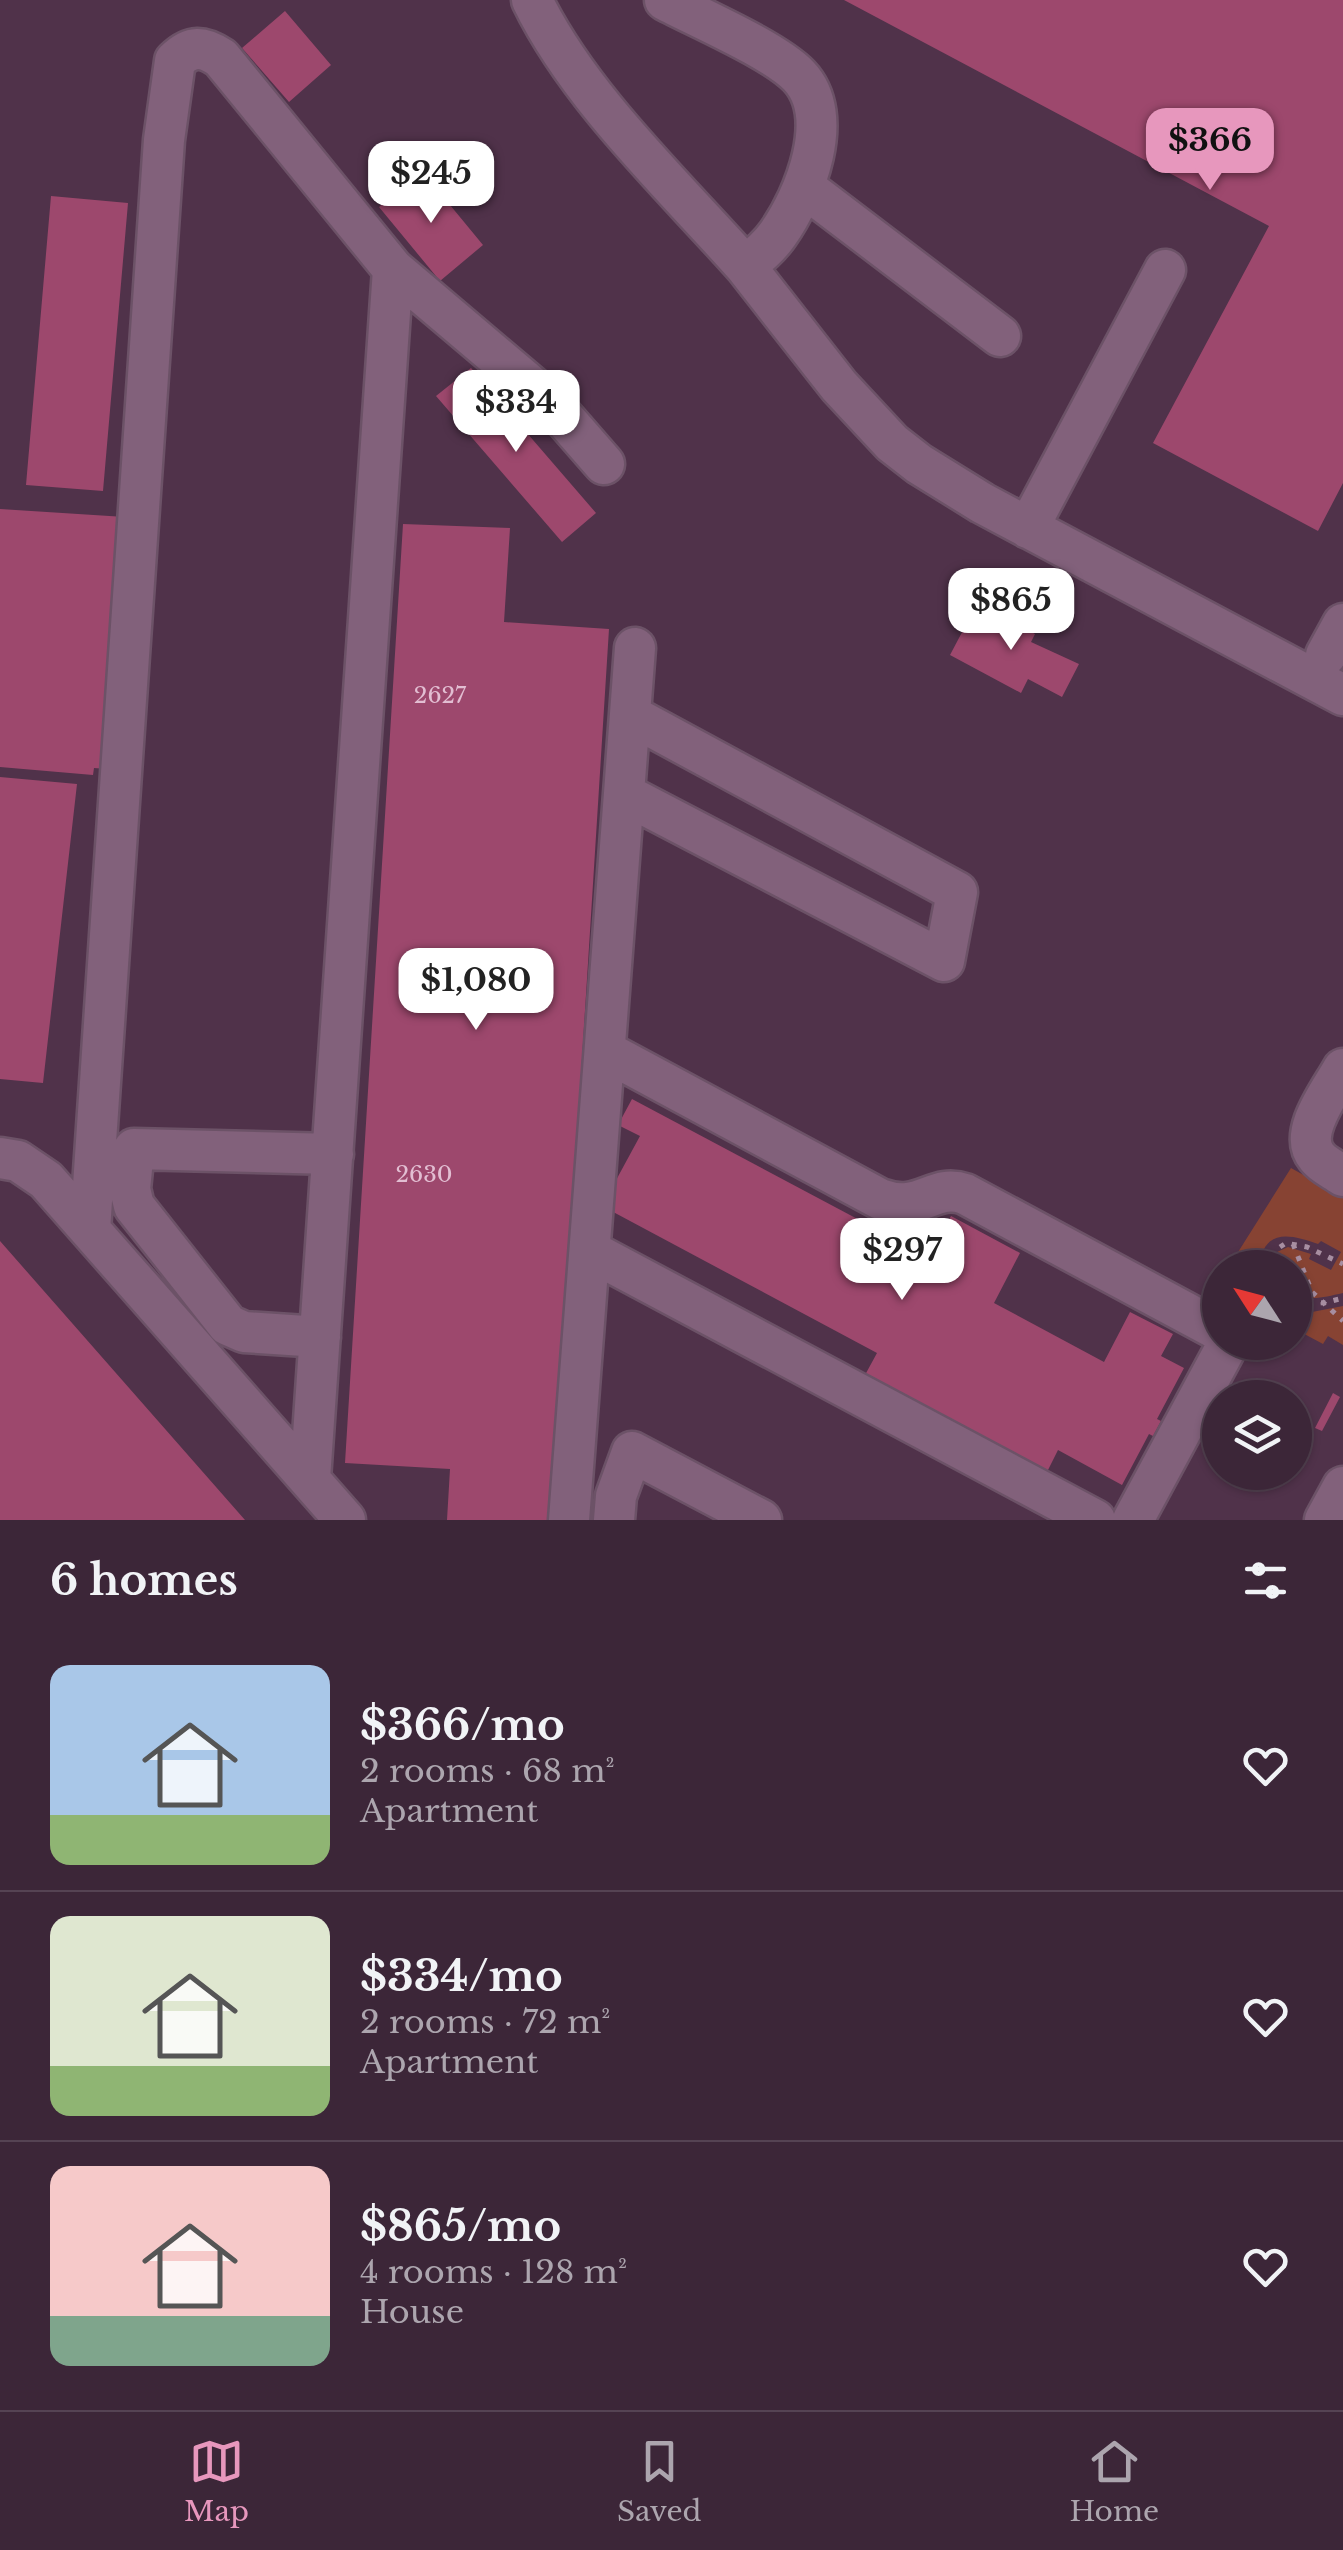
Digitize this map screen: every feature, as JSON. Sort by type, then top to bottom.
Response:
[{"type":"street","points":[[532,0],[575,74],[745,266],[838,386],[892,444],[952,486],[1343,695]]},
{"type":"street","points":[[665,0],[781,62],[801,78],[812,100],[816,130],[804,187],[776,238],[745,266]]},
{"type":"street","points":[[90,1230],[114,1148],[164,140],[175,61],[195,48],[208,49],[221,58],[393,270],[550,402],[604,464]]},
{"type":"street","points":[[804,187],[1000,336]]},
{"type":"street","points":[[310,1479],[393,270]]},
{"type":"street","points":[[1028,528],[1165,270]]},
{"type":"street","points":[[568,1520],[635,648]]},
{"type":"street","points":[[624,794],[944,961],[957,892],[630,715]]},
{"type":"street","points":[[605,1051],[880,1199],[903,1206],[948,1190],[964,1194],[1202,1321]]},
{"type":"street","points":[[1343,1069],[1311,1129],[1310,1145],[1318,1158],[1343,1176]]},
{"type":"street","points":[[114,1148],[333,1154]]},
{"type":"street","points":[[114,1148],[134,1206],[228,1325],[244,1332],[320,1336]]},
{"type":"street","points":[[0,1158],[18,1160],[32,1168],[344,1520]]},
{"type":"street","points":[[590,1252],[1094,1520]]},
{"type":"street","points":[[1133,1520],[1219,1360]]},
{"type":"street","points":[[614,1520],[616,1496],[632,1452],[760,1520]]},
{"type":"street","points":[[1325,1520],[1343,1487]]},
{"type":"path","points":[[1293,1244],[1312,1292],[1343,1321]]},
{"type":"path","points":[[1276,1250],[1293,1244],[1343,1264]]},
{"type":"path","points":[[1312,1302],[1343,1298]]},
{"type":"shaded area","points":[[1291,1168],[1343,1197],[1343,1293],[1312,1298],[1312,1260],[1331,1270],[1341,1252],[1321,1241],[1318,1244],[1280,1237],[1264,1250],[1239,1250]]},
{"type":"shaded area","points":[[1343,1306],[1343,1345],[1328,1336],[1323,1344],[1312,1338],[1312,1312]]},
{"type":"building","points":[[844,0],[1343,0],[1343,483],[1318,531],[1153,443],[1269,226]]},
{"type":"building","points":[[285,11],[331,65],[289,102],[242,48]]},
{"type":"building","points":[[422,171],[483,245],[440,281],[379,207]]},
{"type":"building","points":[[51,196],[128,203],[103,491],[26,485]]},
{"type":"building","points":[[471,368],[596,513],[562,542],[436,396]]},
{"type":"building","points":[[0,509],[125,517],[108,769],[94,768],[93,775],[0,767]]},
{"type":"building","points":[[403,524],[510,528],[504,622],[609,629],[553,1520],[447,1520],[450,1469],[345,1463]]},
{"type":"building","points":[[978,602],[1035,634],[1031,642],[1079,664],[1062,697],[1028,679],[1021,693],[950,655]]},
{"type":"building","points":[[0,777],[77,784],[43,1083],[0,1079]]},
{"type":"building","points":[[632,1099],[929,1257],[951,1216],[1020,1253],[994,1303],[1104,1362],[1130,1312],[1173,1334],[1161,1356],[1184,1368],[1157,1419],[1161,1421],[1153,1436],[1149,1434],[1122,1485],[1058,1450],[1047,1472],[865,1375],[877,1353],[602,1206],[640,1136],[618,1125]]},
{"type":"building","points":[[0,1241],[245,1520],[0,1520]]},
{"type":"building","points":[[1333,1393],[1340,1397],[1322,1431],[1315,1428]]}]
